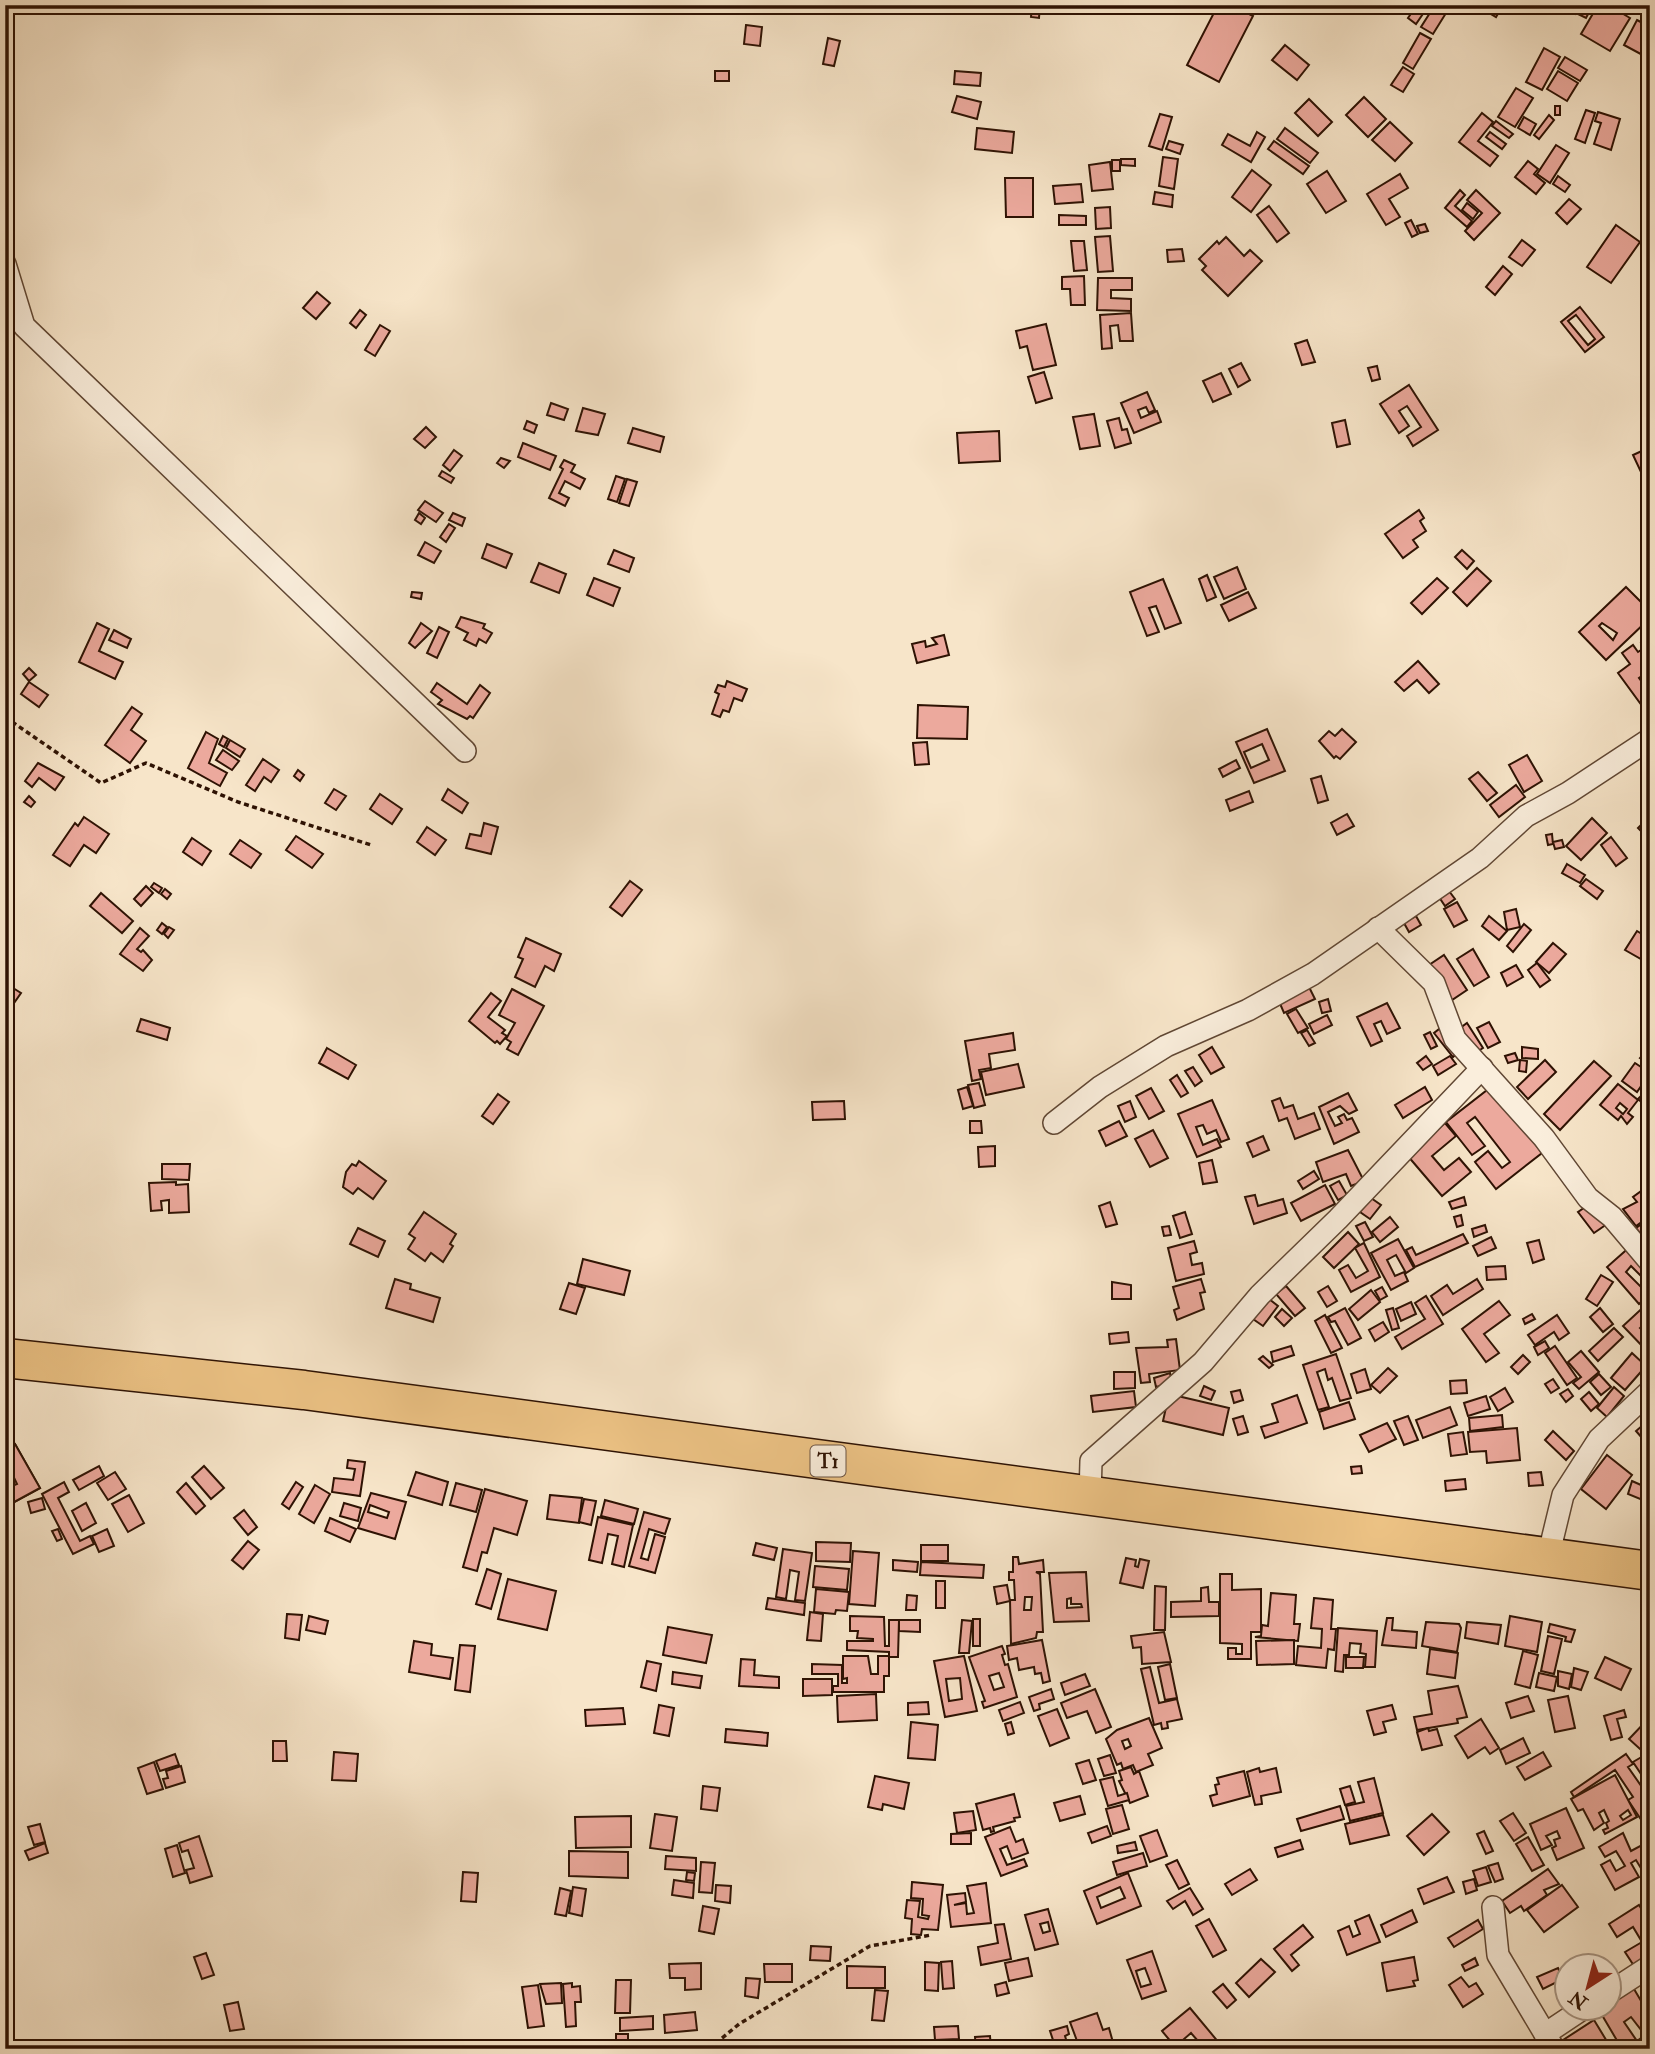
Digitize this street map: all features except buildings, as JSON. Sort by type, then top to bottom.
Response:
[{"type":"highway","name":"T1","points":[[5,1358],[304,1390],[1650,1571]]},
{"type":"street","points":[[5,264],[24,326],[465,751]]},
{"type":"street","points":[[1054,1123],[1100,1087],[1166,1046],[1248,1010],[1313,974],[1480,858],[1526,816],[1568,793],[1650,738]]},
{"type":"street","points":[[1378,928],[1434,983],[1455,1039],[1544,1138],[1588,1198],[1612,1217],[1650,1262]]},
{"type":"street","points":[[1090,1496],[1091,1461],[1203,1363],[1260,1295],[1338,1219],[1482,1068]]},
{"type":"street","points":[[1548,1557],[1563,1495],[1599,1439],[1650,1391]]},
{"type":"street","points":[[1493,1907],[1498,1955],[1549,2041],[1569,2022]]},
{"type":"street","points":[[1624,1982],[1650,1966]]},
{"type":"path","points":[[5,717],[101,783],[146,763],[237,803],[371,845]]},
{"type":"path","points":[[709,2049],[739,2024],[870,1946],[931,1935]]}]
